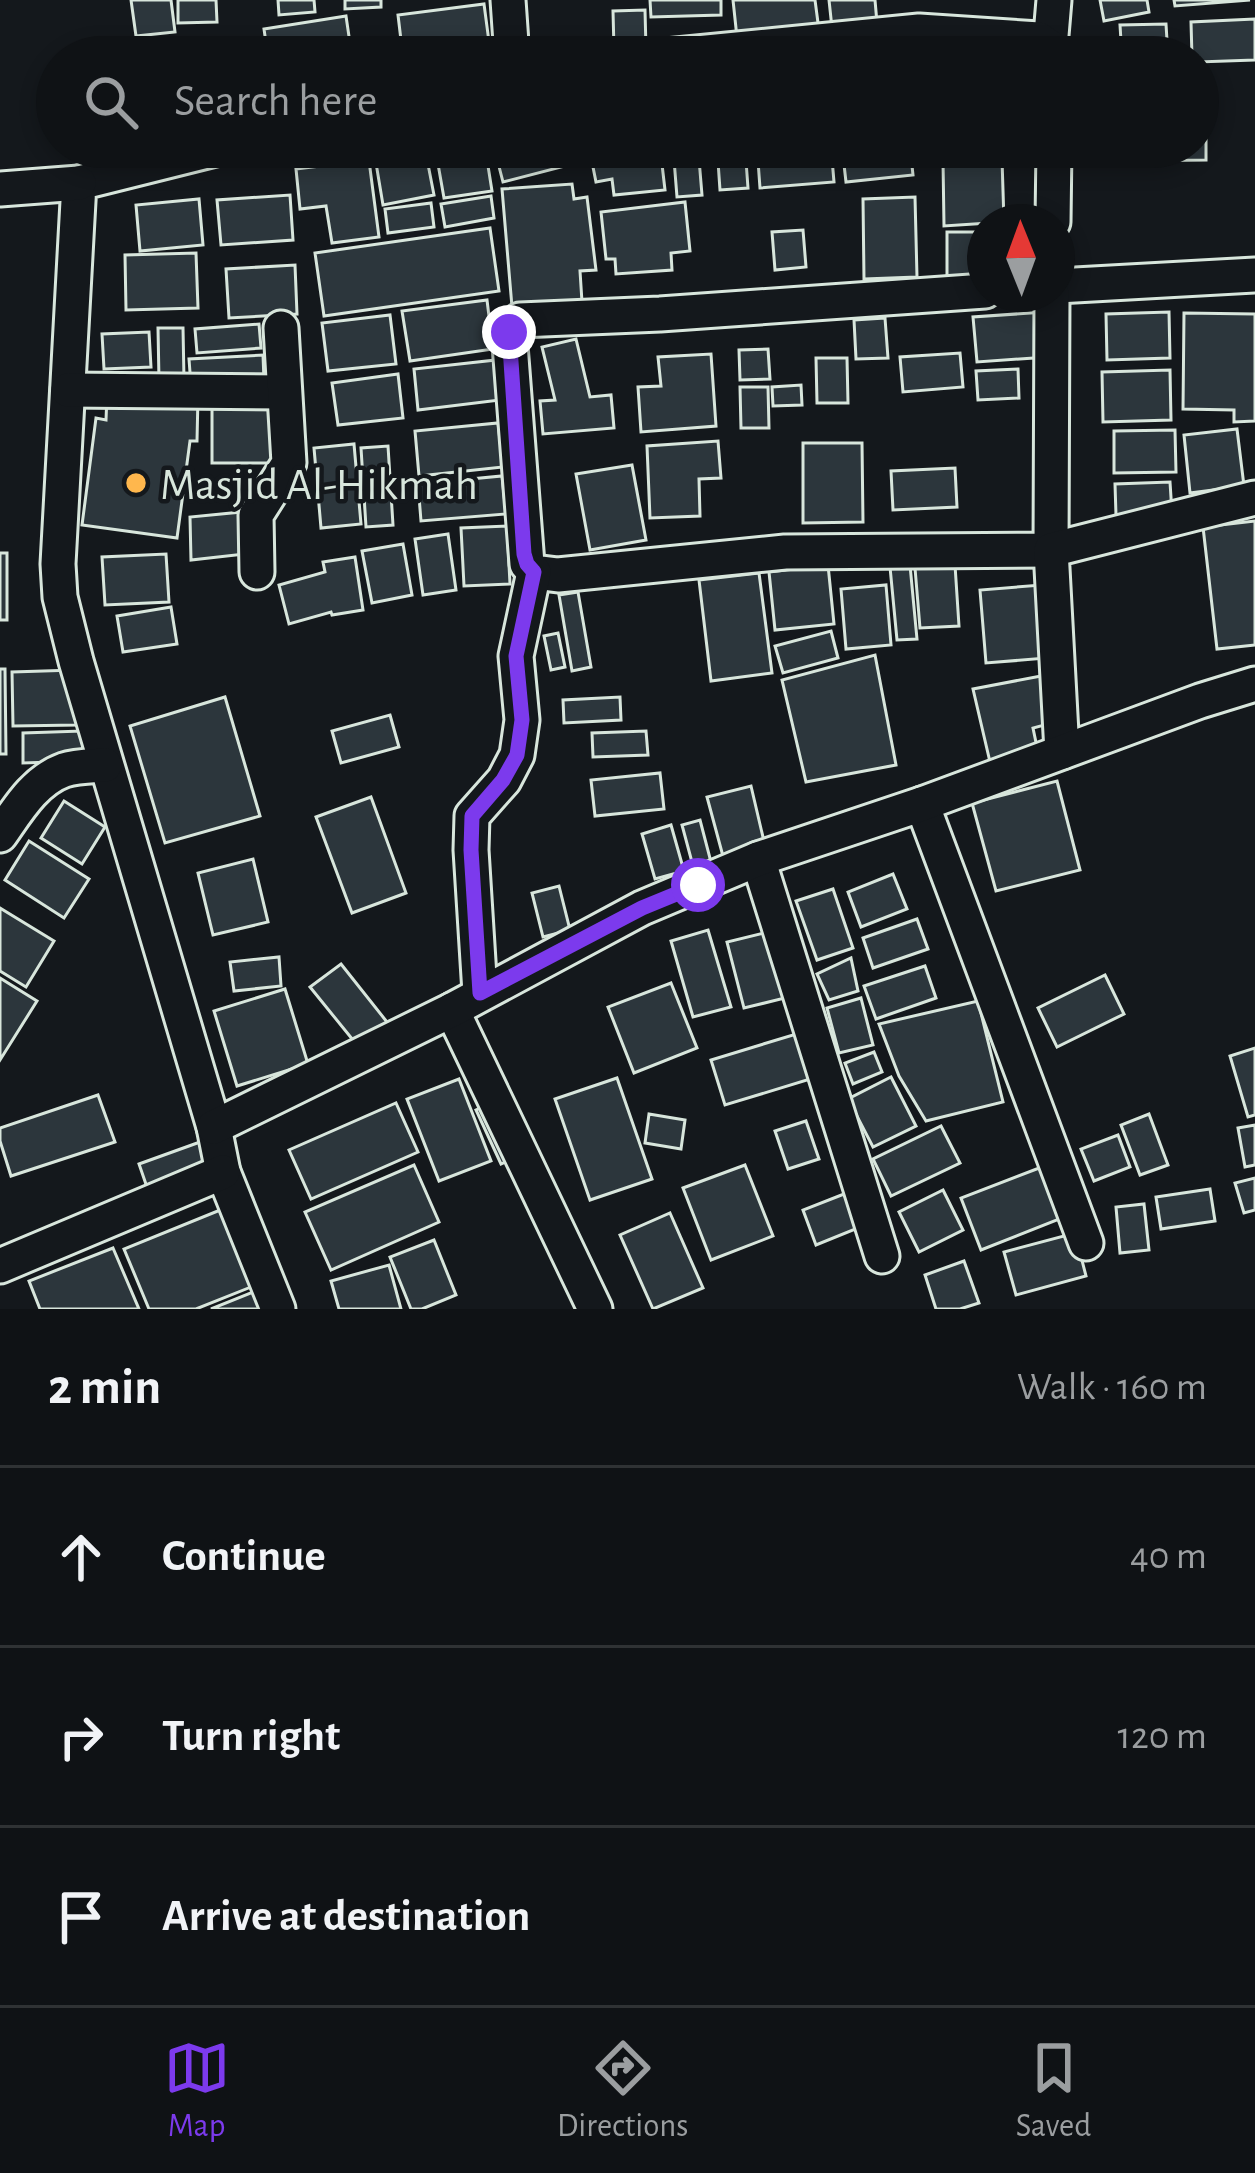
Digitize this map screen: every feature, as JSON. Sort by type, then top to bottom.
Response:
[{"type":"street","points":[[508,0],[511,36]]},
{"type":"street","points":[[1052,36],[1054,0]]},
{"type":"street","points":[[878,36],[920,32],[1016,36]]},
{"type":"street","points":[[0,189],[79,183],[139,168]]},
{"type":"street","points":[[1053,204],[1054,168]]},
{"type":"street","points":[[79,183],[60,597],[105,765],[214,1127],[223,1172],[278,1309]]},
{"type":"street","points":[[1075,285],[1255,275]]},
{"type":"street","points":[[967,292],[520,320],[509,332],[527,564],[534,572],[559,575],[785,552],[1051,550],[1255,498]]},
{"type":"street","points":[[1052,312],[1051,550],[1062,752]]},
{"type":"street","points":[[257,572],[256,515],[289,463],[280,328]]},
{"type":"street","points":[[68,390],[284,392]]},
{"type":"street","points":[[534,572],[516,656],[522,720],[517,755],[472,816],[466,1002],[595,1309]]},
{"type":"street","points":[[214,1127],[642,908],[758,859],[1255,684]]},
{"type":"street","points":[[0,836],[27,797],[46,780],[67,769],[105,765]]},
{"type":"street","points":[[922,804],[1086,1243]]},
{"type":"street","points":[[758,859],[882,1256]]},
{"type":"street","points":[[0,1266],[223,1172]]},
{"type":"building","points":[[131,0],[171,0],[175,32],[136,36]]},
{"type":"building","points":[[178,0],[216,0],[217,22],[178,23]]},
{"type":"building","points":[[278,0],[314,0],[315,12],[279,15]]},
{"type":"building","points":[[345,0],[381,0],[381,7],[345,9]]},
{"type":"building","points":[[650,0],[721,0],[721,15],[651,17]]},
{"type":"building","points":[[733,0],[815,0],[820,36],[737,36]]},
{"type":"building","points":[[829,0],[875,0],[877,23],[832,28]]},
{"type":"building","points":[[1100,0],[1147,0],[1149,12],[1104,21]]},
{"type":"building","points":[[1174,0],[1250,0],[1175,6]]},
{"type":"building","points":[[484,4],[488,36],[400,36],[398,15]]},
{"type":"building","points":[[645,10],[646,36],[614,36],[613,11]]},
{"type":"building","points":[[346,16],[349,36],[265,36],[264,29]]},
{"type":"building","points":[[1255,19],[1255,60],[1219,61],[1219,36],[1191,36],[1191,22]]},
{"type":"building","points":[[1166,24],[1167,36],[1121,36],[1120,25]]},
{"type":"building","points":[[370,168],[379,237],[332,243],[326,206],[300,209],[296,169]]},
{"type":"building","points":[[377,168],[429,168],[434,195],[383,205]]},
{"type":"building","points":[[439,168],[488,168],[492,191],[444,198]]},
{"type":"building","points":[[499,168],[557,168],[503,182]]},
{"type":"building","points":[[593,168],[662,168],[665,190],[614,195],[612,179],[596,182]]},
{"type":"building","points":[[675,168],[700,168],[702,195],[677,197]]},
{"type":"building","points":[[718,168],[747,168],[748,188],[720,190]]},
{"type":"building","points":[[759,168],[833,168],[834,182],[760,188]]},
{"type":"building","points":[[844,168],[912,168],[913,175],[846,182]]},
{"type":"building","points":[[943,168],[1002,168],[1003,204],[967,204],[967,224],[944,226]]},
{"type":"building","points":[[572,184],[574,199],[587,197],[596,270],[580,271],[582,302],[512,307],[502,189]]},
{"type":"building","points":[[290,195],[293,240],[221,245],[217,200]]},
{"type":"building","points":[[491,196],[494,218],[445,227],[441,204]]},
{"type":"building","points":[[915,197],[917,277],[864,279],[863,199]]},
{"type":"building","points":[[199,199],[203,245],[140,251],[136,205]]},
{"type":"building","points":[[685,202],[690,251],[671,253],[672,270],[616,274],[615,259],[606,259],[601,212]]},
{"type":"building","points":[[431,203],[434,227],[388,233],[385,209]]},
{"type":"building","points":[[490,228],[499,291],[324,316],[315,253]]},
{"type":"building","points":[[803,230],[806,267],[775,270],[772,232]]},
{"type":"building","points":[[947,232],[967,232],[967,279],[947,279]]},
{"type":"building","points":[[196,253],[198,308],[126,310],[125,255]]},
{"type":"building","points":[[295,265],[297,314],[229,318],[226,269]]},
{"type":"building","points":[[487,300],[493,349],[410,361],[402,311]]},
{"type":"building","points":[[1045,312],[1048,357],[977,362],[973,317]]},
{"type":"building","points":[[1169,312],[1170,358],[1107,360],[1106,314]]},
{"type":"building","points":[[1184,313],[1255,314],[1255,421],[1234,422],[1234,410],[1183,409]]},
{"type":"building","points":[[390,315],[396,364],[328,371],[322,323]]},
{"type":"building","points":[[885,318],[888,358],[856,359],[854,320]]},
{"type":"building","points":[[259,324],[261,348],[197,353],[195,329]]},
{"type":"building","points":[[158,328],[183,328],[184,379],[159,380]]},
{"type":"building","points":[[149,332],[151,367],[104,369],[102,334]]},
{"type":"building","points":[[576,339],[590,397],[611,395],[614,428],[543,434],[540,401],[555,400],[542,347]]},
{"type":"building","points":[[768,349],[770,379],[740,380],[739,350]]},
{"type":"building","points":[[960,353],[963,387],[903,392],[900,357]]},
{"type":"building","points":[[711,354],[716,426],[641,432],[638,387],[661,386],[658,357]]},
{"type":"building","points":[[263,355],[264,381],[191,386],[189,359]]},
{"type":"building","points":[[816,358],[847,358],[848,403],[817,403]]},
{"type":"building","points":[[496,360],[500,400],[418,410],[414,369]]},
{"type":"building","points":[[1018,369],[1019,398],[978,400],[976,371]]},
{"type":"building","points":[[1170,370],[1171,420],[1103,422],[1102,372]]},
{"type":"building","points":[[398,374],[403,418],[338,425],[332,383]]},
{"type":"building","points":[[801,385],[802,405],[773,406],[772,387]]},
{"type":"building","points":[[740,387],[768,387],[769,428],[741,428]]},
{"type":"building","name":"Masjid Al-Hikmah","points":[[107,395],[198,396],[197,441],[190,441],[177,538],[82,525],[96,418],[106,420]]},
{"type":"building","points":[[212,400],[276,400],[276,463],[212,463]]},
{"type":"building","points":[[498,423],[503,467],[419,476],[415,431]]},
{"type":"building","points":[[1237,429],[1244,486],[1190,493],[1184,435]]},
{"type":"building","points":[[1175,430],[1176,472],[1114,473],[1114,431]]},
{"type":"building","points":[[718,441],[721,478],[699,479],[700,516],[650,518],[647,446]]},
{"type":"building","points":[[803,443],[862,443],[863,522],[803,523]]},
{"type":"building","points":[[354,444],[361,524],[321,528],[314,448]]},
{"type":"building","points":[[388,446],[393,525],[366,527],[361,448]]},
{"type":"building","points":[[632,465],[646,540],[590,550],[576,474]]},
{"type":"building","points":[[955,468],[957,507],[893,510],[891,471]]},
{"type":"building","points":[[502,476],[506,514],[421,521],[418,484]]},
{"type":"building","points":[[1170,482],[1172,513],[1116,515],[1115,484]]},
{"type":"building","points":[[242,512],[245,554],[191,560],[190,517]]},
{"type":"building","points":[[1255,521],[1255,645],[1217,649],[1203,527]]},
{"type":"building","points":[[507,526],[510,584],[464,586],[461,528]]},
{"type":"building","points":[[448,534],[456,590],[423,595],[415,539]]},
{"type":"building","points":[[403,544],[412,595],[372,603],[362,551]]},
{"type":"building","points":[[0,553],[7,553],[7,620],[0,620]]},
{"type":"building","points":[[166,554],[169,602],[105,605],[102,557]]},
{"type":"building","points":[[355,557],[363,610],[331,612],[289,624],[279,585],[325,572],[323,562]]},
{"type":"building","points":[[828,565],[834,624],[775,630],[769,572]]},
{"type":"building","points":[[910,565],[917,639],[897,640],[890,567]]},
{"type":"building","points":[[955,565],[959,626],[920,628],[915,568]]},
{"type":"building","points":[[759,573],[772,673],[711,681],[699,580]]},
{"type":"building","points":[[886,585],[891,645],[846,649],[841,589]]},
{"type":"building","points":[[1041,585],[1047,658],[986,663],[980,590]]},
{"type":"building","points":[[578,592],[591,667],[572,671],[559,595]]},
{"type":"building","points":[[171,607],[177,644],[123,652],[117,616]]},
{"type":"building","points":[[831,631],[838,658],[783,673],[775,646]]},
{"type":"building","points":[[558,633],[565,667],[551,670],[544,636]]},
{"type":"building","points":[[875,655],[896,765],[806,782],[782,680]]},
{"type":"building","points":[[0,669],[5,669],[6,754],[0,754]]},
{"type":"building","points":[[75,670],[77,725],[13,726],[12,672]]},
{"type":"building","points":[[1041,676],[1052,723],[1033,728],[1038,752],[990,762],[973,689]]},
{"type":"building","points":[[225,697],[260,816],[165,843],[130,726]]},
{"type":"building","points":[[620,697],[621,720],[564,723],[563,700]]},
{"type":"building","points":[[390,715],[399,747],[341,763],[332,731]]},
{"type":"building","points":[[82,731],[83,761],[23,763],[23,733]]},
{"type":"building","points":[[646,731],[648,755],[593,757],[592,733]]},
{"type":"building","points":[[660,773],[664,809],[595,816],[591,780]]},
{"type":"building","points":[[1057,781],[1080,870],[996,891],[972,803]]},
{"type":"building","points":[[751,786],[766,850],[724,860],[707,797]]},
{"type":"building","points":[[371,797],[406,893],[352,913],[316,817]]},
{"type":"building","points":[[64,801],[105,827],[82,864],[41,838]]},
{"type":"building","points":[[700,820],[711,862],[693,866],[682,825]]},
{"type":"building","points":[[671,825],[684,871],[655,879],[642,834]]},
{"type":"building","points":[[29,841],[89,879],[64,918],[5,880]]},
{"type":"building","points":[[253,859],[268,922],[213,935],[198,873]]},
{"type":"building","points":[[893,874],[907,909],[861,927],[848,892]]},
{"type":"building","points":[[559,886],[570,930],[543,937],[532,893]]},
{"type":"building","points":[[833,889],[853,948],[817,960],[796,901]]},
{"type":"building","points":[[0,908],[54,941],[26,987],[0,971]]},
{"type":"building","points":[[917,919],[928,949],[873,968],[863,938]]},
{"type":"building","points":[[708,930],[731,1007],[693,1017],[671,941]]},
{"type":"building","points":[[768,932],[785,998],[744,1008],[727,942]]},
{"type":"building","points":[[279,957],[281,986],[234,991],[230,962]]},
{"type":"building","points":[[851,958],[858,991],[829,1000],[817,974]]},
{"type":"building","points":[[341,964],[387,1022],[357,1045],[310,987]]},
{"type":"building","points":[[925,966],[936,998],[876,1019],[864,986]]},
{"type":"building","points":[[1105,975],[1124,1014],[1057,1047],[1038,1008]]},
{"type":"building","points":[[0,978],[37,1001],[0,1060]]},
{"type":"building","points":[[671,983],[697,1048],[634,1073],[608,1007]]},
{"type":"building","points":[[285,989],[308,1064],[237,1086],[214,1011]]},
{"type":"building","points":[[861,998],[873,1045],[839,1053],[827,1008]]},
{"type":"building","points":[[978,1001],[1003,1102],[926,1121],[899,1076],[879,1024]]},
{"type":"building","points":[[806,1031],[820,1076],[725,1105],[711,1060]]},
{"type":"building","points":[[1255,1048],[1255,1115],[1248,1117],[1230,1056]]},
{"type":"building","points":[[874,1052],[882,1072],[853,1084],[845,1063]]},
{"type":"building","points":[[891,1077],[916,1126],[873,1147],[848,1099]]},
{"type":"building","points":[[617,1078],[652,1179],[590,1200],[555,1099]]},
{"type":"building","points":[[459,1079],[491,1161],[439,1181],[407,1099]]},
{"type":"building","points":[[98,1095],[115,1142],[11,1176],[0,1128]]},
{"type":"building","points":[[396,1103],[418,1152],[311,1199],[289,1150]]},
{"type":"building","points":[[491,1103],[516,1157],[501,1164],[476,1110]]},
{"type":"building","points":[[649,1114],[685,1120],[681,1149],[645,1143]]},
{"type":"building","points":[[1149,1114],[1168,1165],[1140,1175],[1121,1125]]},
{"type":"building","points":[[806,1121],[819,1159],[788,1169],[775,1131]]},
{"type":"building","points":[[1255,1125],[1255,1165],[1245,1167],[1238,1128]]},
{"type":"building","points":[[941,1126],[960,1163],[891,1196],[873,1159]]},
{"type":"building","points":[[1118,1135],[1130,1167],[1094,1181],[1081,1149]]},
{"type":"building","points":[[200,1142],[211,1172],[149,1193],[139,1164]]},
{"type":"building","points":[[414,1165],[439,1222],[331,1270],[305,1212]]},
{"type":"building","points":[[745,1165],[773,1236],[711,1260],[683,1188]]},
{"type":"building","points":[[1047,1165],[1067,1216],[981,1250],[961,1198]]},
{"type":"building","points":[[1255,1178],[1255,1210],[1244,1213],[1235,1183]]},
{"type":"building","points":[[1210,1189],[1215,1221],[1161,1229],[1156,1197]]},
{"type":"building","points":[[943,1190],[963,1230],[919,1252],[899,1212]]},
{"type":"building","points":[[844,1194],[858,1228],[816,1245],[803,1210]]},
{"type":"building","points":[[1144,1204],[1149,1250],[1120,1253],[1116,1207]]},
{"type":"building","points":[[230,1206],[261,1283],[196,1309],[149,1309],[124,1249]]},
{"type":"building","points":[[670,1213],[703,1288],[653,1309],[620,1235]]},
{"type":"building","points":[[1075,1233],[1086,1276],[1016,1295],[1004,1252]]},
{"type":"building","points":[[434,1240],[456,1295],[411,1309],[390,1257]]},
{"type":"building","points":[[113,1248],[139,1309],[40,1309],[29,1281]]},
{"type":"building","points":[[964,1261],[979,1303],[936,1309],[925,1275]]},
{"type":"building","points":[[389,1265],[401,1309],[339,1309],[331,1281]]},
{"type":"building","points":[[258,1290],[266,1309],[211,1309]]},
{"type":"place","name":"Masjid Al-Hikmah","points":[[136,483]]},
{"type":"route","points":[[509,332],[524,554],[534,572],[516,656],[522,720],[517,755],[472,816],[480,993],[642,908],[698,885]]}]
